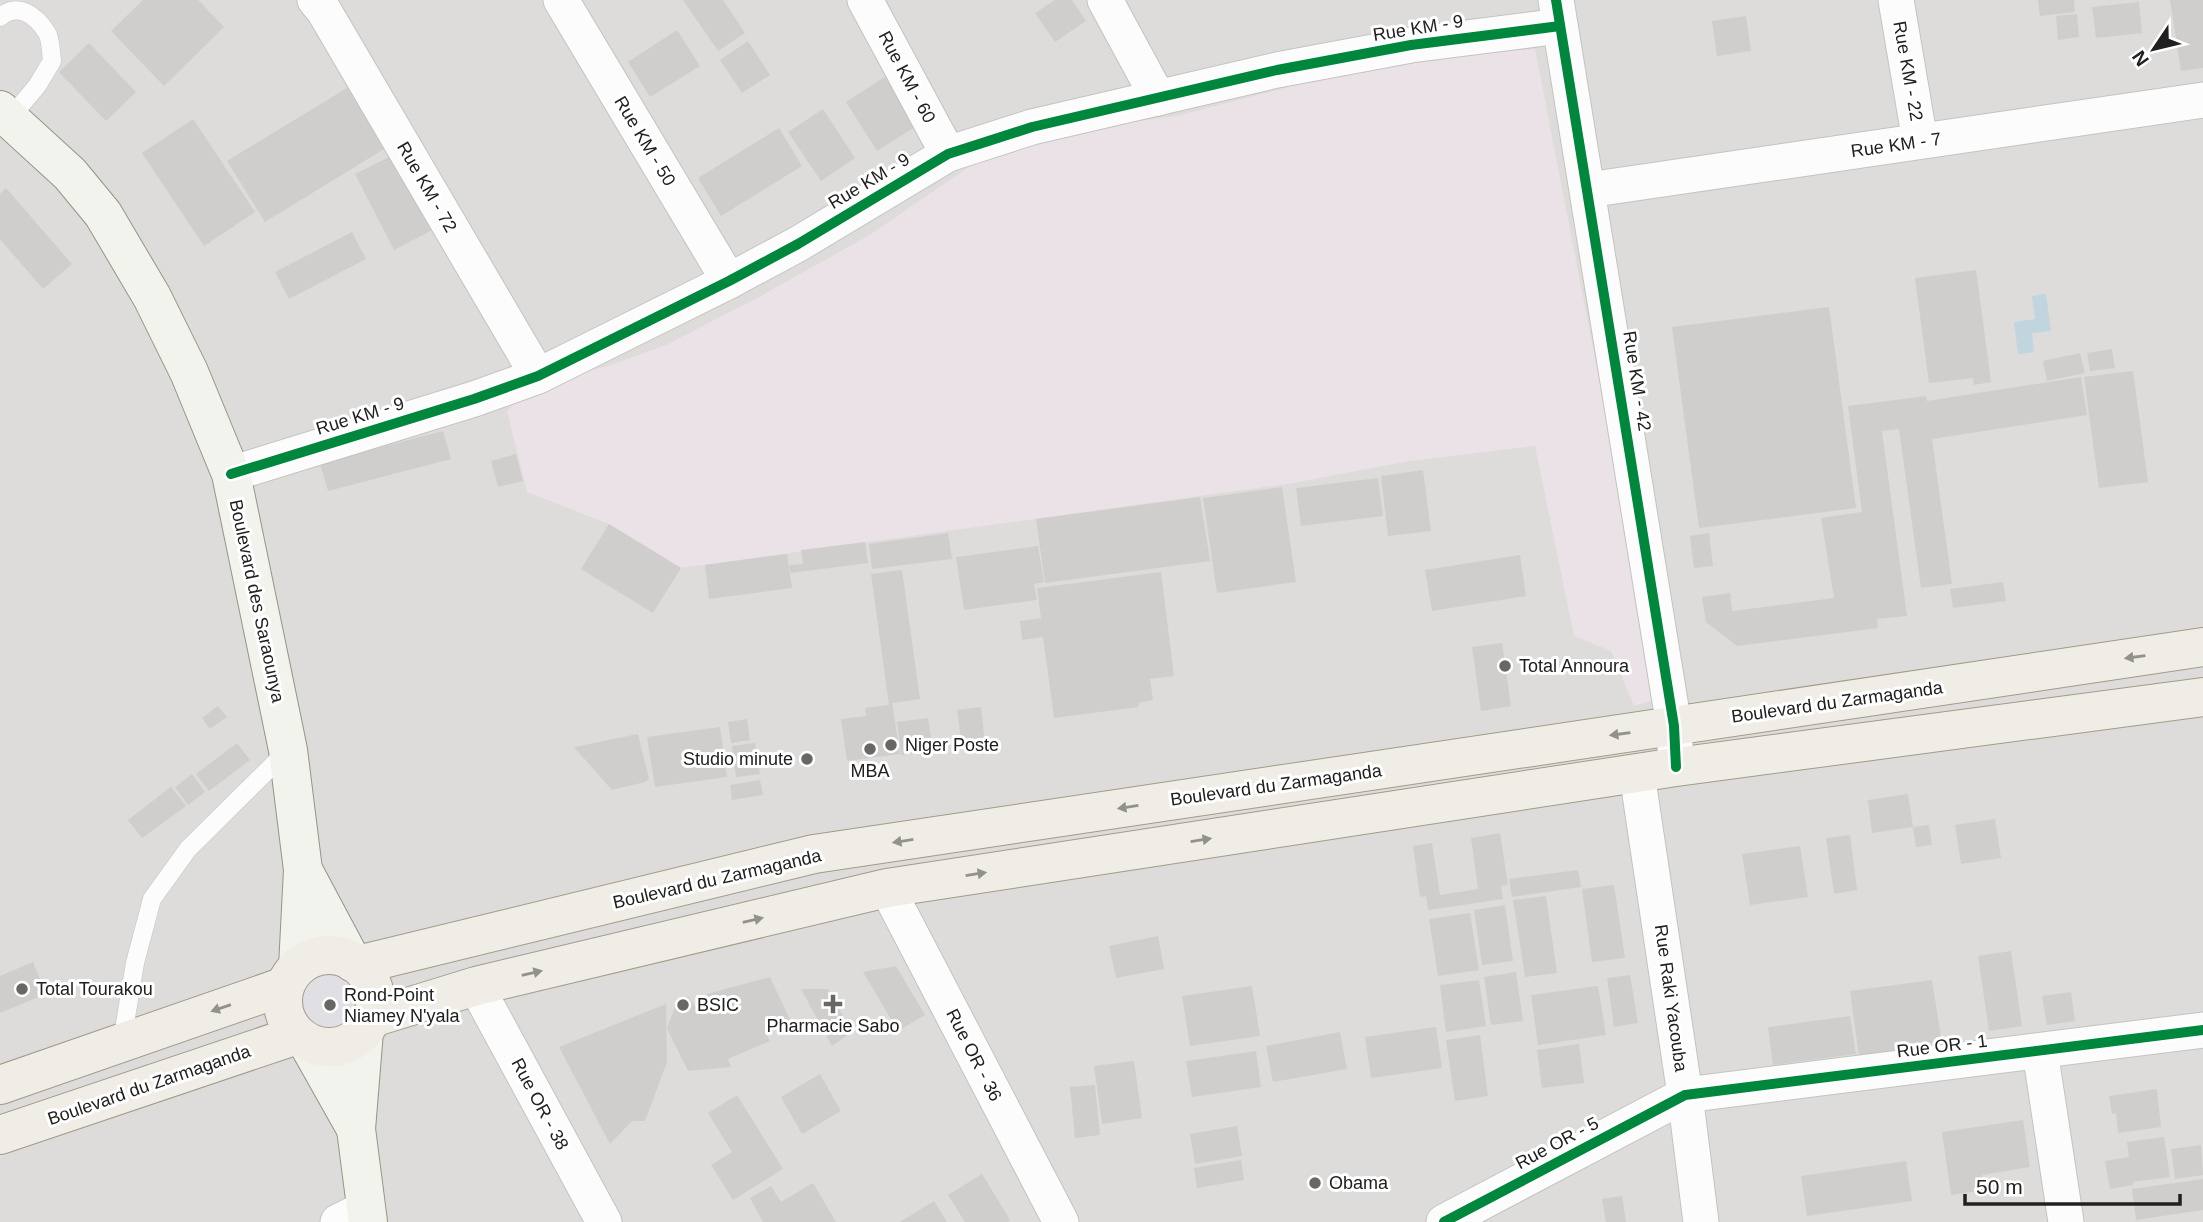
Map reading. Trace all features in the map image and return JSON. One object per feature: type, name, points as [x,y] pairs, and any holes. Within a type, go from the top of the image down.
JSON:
[{"type":"main road","name":"Boulevard des Saraounya","points":[[5,114],[70,174],[103,214],[152,297],[189,372],[231,474],[288,750],[303,870],[292,976]]},
{"type":"main road","name":"Boulevard du Zarmaganda","points":[[355,964],[814,855],[2203,647]]},
{"type":"main road","points":[[302,1038],[331,1047],[343,1045],[368,1024],[476,986],[887,888],[1676,767],[2203,697]]},
{"type":"main road","name":"Boulevard des Saraounya","points":[[303,870],[355,964]]},
{"type":"main road","points":[[356,1129],[284,1012],[283,999],[292,976],[308,960],[330,955],[355,964],[367,976],[373,989],[375,1004],[368,1024],[356,1129],[358,1217]]},
{"type":"main road","points":[[0,1085],[122,1042],[292,976]]},
{"type":"main road","name":"Boulevard du Zarmaganda","points":[[0,1135],[302,1038]]},
{"type":"street","name":"Rue KM - 72","points":[[316,0],[538,376]]},
{"type":"street","name":"Rue KM - 50","points":[[561,0],[729,281]]},
{"type":"street","name":"Rue KM - 60","points":[[865,0],[948,154]]},
{"type":"street","points":[[1105,0],[1158,98]]},
{"type":"street","name":"Rue KM - 22","points":[[1896,0],[1920,141]]},
{"type":"street","name":"Rue KM - 9","points":[[231,474],[474,399],[538,376],[798,244],[948,154],[1032,127],[1278,70],[1558,13]]},
{"type":"street","name":"Rue KM - 42","points":[[1558,13],[1674,726],[1676,767]]},
{"type":"street","name":"Rue KM - 7","points":[[1588,190],[2203,100]]},
{"type":"street","name":"Rue Raki Yacouba","points":[[1637,774],[1685,1095],[1701,1222]]},
{"type":"street","name":"Rue OR - 36","points":[[887,888],[1061,1222]]},
{"type":"street","name":"Rue OR - 38","points":[[476,986],[604,1222]]},
{"type":"street","name":"Rue OR - 1","points":[[1685,1095],[2203,1030]]},
{"type":"street","points":[[2040,1051],[2066,1222]]},
{"type":"street","name":"Rue OR - 5","points":[[1444,1222],[1685,1095]]},
{"type":"lane","points":[[0,17],[16,9],[29,12],[47,34],[52,61],[37,86],[5,114]]},
{"type":"lane","points":[[122,1042],[135,962],[152,899],[188,849],[288,750]]},
{"type":"shaded area","points":[[0,0],[2203,0],[2203,1222],[0,1222]]},
{"type":"shaded area","points":[[1535,49],[1661,698],[1634,706],[1611,651],[1574,636],[1535,446],[1410,461],[1287,484],[681,568],[609,524],[527,492],[507,411],[539,379],[561,377],[608,366],[666,345],[868,236],[969,167],[1027,136],[1177,116],[1376,64]]},
{"type":"shaded area","name":"Rond-Point Niamey N'yala","points":[[325,974],[335,974],[350,982],[356,991],[356,1013],[350,1022],[335,1030],[325,1030],[307,1018],[302,1007],[302,997],[314,979]]},
{"type":"water","points":[[2046,294],[2051,331],[2032,333],[2034,352],[2018,354],[2014,322],[2035,319],[2032,296]]},
{"type":"building","points":[[143,0],[198,0],[224,27],[164,86],[111,31]]},
{"type":"building","points":[[683,0],[723,0],[745,33],[718,51]]},
{"type":"building","points":[[1055,0],[1072,0],[1086,21],[1055,42],[1035,13]]},
{"type":"building","points":[[2038,0],[2074,0],[2075,12],[2040,16]]},
{"type":"building","points":[[2170,0],[2203,0],[2203,68],[2181,71]]},
{"type":"building","points":[[2139,2],[2142,33],[2096,38],[2092,7]]},
{"type":"building","points":[[2077,14],[2079,37],[2058,40],[2056,16]]},
{"type":"building","points":[[1746,16],[1751,51],[1717,56],[1712,21]]},
{"type":"building","points":[[677,30],[700,66],[650,97],[628,62]]},
{"type":"building","points":[[748,41],[770,75],[742,93],[720,60]]},
{"type":"building","points":[[89,43],[136,92],[106,121],[59,72]]},
{"type":"building","points":[[894,71],[926,120],[877,151],[846,102]]},
{"type":"building","points":[[352,85],[389,146],[265,222],[227,161]]},
{"type":"building","points":[[823,109],[855,158],[821,181],[788,132]]},
{"type":"building","points":[[193,119],[255,212],[204,246],[142,153]]},
{"type":"building","points":[[779,128],[802,166],[721,216],[698,178]]},
{"type":"building","points":[[397,153],[436,228],[394,250],[355,174]]},
{"type":"building","points":[[6,188],[72,264],[43,289],[0,239],[0,194]]},
{"type":"building","points":[[352,232],[366,259],[289,299],[275,272]]},
{"type":"building","points":[[1976,270],[1991,382],[1974,385],[1973,378],[1929,383],[1915,278]]},
{"type":"building","points":[[1829,307],[1856,508],[1699,528],[1672,327]]},
{"type":"building","points":[[2112,349],[2115,368],[2090,371],[2087,353]]},
{"type":"building","points":[[2080,353],[2085,373],[2047,381],[2043,361]]},
{"type":"building","points":[[2133,371],[2148,482],[2099,488],[2084,377]]},
{"type":"building","points":[[2081,377],[2087,415],[1932,439],[1952,584],[1921,588],[1899,429],[1882,431],[1907,616],[1877,619],[1878,628],[1737,646],[1706,622],[1702,597],[1730,593],[1732,611],[1834,598],[1821,518],[1862,512],[1848,406],[1926,396],[1927,401]]},
{"type":"building","points":[[443,431],[451,459],[328,491],[320,463]]},
{"type":"building","points":[[516,454],[523,481],[498,487],[491,461]]},
{"type":"building","points":[[1423,470],[1431,531],[1388,536],[1381,476]]},
{"type":"building","points":[[1378,478],[1383,516],[1301,526],[1296,488]]},
{"type":"building","points":[[1282,487],[1296,582],[1217,593],[1203,498]]},
{"type":"building","points":[[1200,497],[1210,561],[1045,583],[1036,519]]},
{"type":"building","points":[[609,524],[681,568],[653,613],[581,569]]},
{"type":"building","points":[[948,533],[952,559],[872,569],[869,544]]},
{"type":"building","points":[[1709,533],[1713,566],[1694,568],[1690,536]]},
{"type":"building","points":[[865,542],[868,563],[791,573],[789,565],[803,564],[801,550]]},
{"type":"building","points":[[1038,546],[1044,582],[1034,584],[1037,600],[964,610],[956,557]]},
{"type":"building","points":[[787,554],[792,588],[709,599],[705,565]]},
{"type":"building","points":[[1520,555],[1526,596],[1432,611],[1425,570]]},
{"type":"building","points":[[902,570],[920,699],[892,703],[900,754],[847,761],[841,719],[866,716],[865,708],[889,705],[871,574]]},
{"type":"building","points":[[1161,572],[1174,676],[1150,679],[1153,700],[1138,703],[1139,707],[1054,718],[1043,637],[1022,640],[1020,621],[1041,618],[1037,588]]},
{"type":"building","points":[[2003,582],[2006,601],[1953,608],[1950,589]]},
{"type":"building","points":[[1502,643],[1511,706],[1481,711],[1472,647]]},
{"type":"building","points":[[218,706],[227,717],[210,729],[202,718]]},
{"type":"building","points":[[981,707],[985,743],[962,746],[957,710]]},
{"type":"building","points":[[928,718],[933,751],[901,755],[897,722]]},
{"type":"building","points":[[747,719],[750,740],[731,743],[728,722]]},
{"type":"building","points":[[720,727],[727,777],[655,787],[647,737]]},
{"type":"building","points":[[638,734],[649,779],[612,790],[574,747]]},
{"type":"building","points":[[237,743],[250,760],[209,791],[196,774]]},
{"type":"building","points":[[755,743],[760,774],[736,777],[732,746]]},
{"type":"building","points":[[192,774],[205,792],[188,805],[175,787]]},
{"type":"building","points":[[760,780],[763,795],[732,800],[730,785]]},
{"type":"building","points":[[171,787],[186,806],[142,838],[128,820]]},
{"type":"building","points":[[1908,794],[1913,827],[1872,833],[1868,800]]},
{"type":"building","points":[[1995,819],[2001,858],[1961,864],[1955,825]]},
{"type":"building","points":[[1929,825],[1932,845],[1916,847],[1913,827]]},
{"type":"building","points":[[1500,833],[1508,885],[1501,886],[1503,899],[1428,910],[1426,896],[1420,897],[1413,846],[1432,843],[1440,895],[1478,889],[1471,838]]},
{"type":"building","points":[[1850,835],[1857,890],[1834,894],[1826,838]]},
{"type":"building","points":[[1800,846],[1808,897],[1750,905],[1742,854]]},
{"type":"building","points":[[1578,870],[1581,887],[1512,897],[1509,879]]},
{"type":"building","points":[[1614,885],[1625,958],[1592,962],[1582,889]]},
{"type":"building","points":[[1546,896],[1557,973],[1525,977],[1513,900]]},
{"type":"building","points":[[1505,905],[1513,961],[1482,965],[1474,910]]},
{"type":"building","points":[[1470,913],[1479,970],[1438,976],[1429,919]]},
{"type":"building","points":[[1158,936],[1164,969],[1116,978],[1109,946]]},
{"type":"building","points":[[2011,951],[2022,1026],[1989,1031],[1978,956]]},
{"type":"building","points":[[33,962],[46,994],[0,1013],[0,976]]},
{"type":"building","points":[[896,966],[925,1015],[898,1031],[863,972]]},
{"type":"building","points":[[1516,972],[1523,1021],[1491,1025],[1484,977]]},
{"type":"building","points":[[1630,975],[1638,1023],[1614,1027],[1607,978]]},
{"type":"building","points":[[770,977],[791,1022],[766,1034],[770,1041],[728,1059],[731,1067],[688,1071],[667,1029],[677,1001],[688,996],[695,1006],[707,998],[707,994]]},
{"type":"building","points":[[1479,980],[1486,1026],[1446,1032],[1440,985]]},
{"type":"building","points":[[1932,980],[1942,1044],[1859,1056],[1850,991]]},
{"type":"building","points":[[1252,986],[1260,1036],[1190,1046],[1182,996]]},
{"type":"building","points":[[1598,986],[1606,1035],[1538,1045],[1531,995]]},
{"type":"building","points":[[801,989],[828,989],[852,1032],[832,1046]]},
{"type":"building","points":[[2071,992],[2075,1021],[2047,1025],[2042,996]]},
{"type":"building","points":[[666,1004],[667,1062],[645,1121],[632,1121],[610,1144],[559,1047]]},
{"type":"building","points":[[1850,1016],[1856,1054],[1773,1065],[1768,1027]]},
{"type":"building","points":[[1436,1027],[1442,1068],[1371,1078],[1365,1037]]},
{"type":"building","points":[[1340,1032],[1347,1069],[1273,1082],[1266,1046]]},
{"type":"building","points":[[1480,1035],[1488,1096],[1455,1101],[1446,1040]]},
{"type":"building","points":[[1579,1044],[1584,1083],[1542,1088],[1537,1050]]},
{"type":"building","points":[[1256,1051],[1261,1087],[1192,1097],[1186,1061]]},
{"type":"building","points":[[1134,1061],[1142,1118],[1102,1124],[1094,1066]]},
{"type":"building","points":[[820,1074],[841,1111],[802,1134],[781,1097]]},
{"type":"building","points":[[1095,1085],[1100,1135],[1075,1138],[1070,1087]]},
{"type":"building","points":[[2157,1089],[2161,1127],[2118,1133],[2116,1113],[2112,1114],[2109,1096]]},
{"type":"building","points":[[737,1095],[783,1169],[733,1200],[711,1165],[732,1152],[708,1113]]},
{"type":"building","points":[[2023,1120],[2030,1167],[1982,1175],[1984,1190],[1951,1195],[1942,1132]]},
{"type":"building","points":[[1237,1126],[1242,1156],[1195,1164],[1190,1134]]},
{"type":"building","points":[[2164,1137],[2170,1177],[2133,1182],[2133,1185],[2110,1189],[2105,1161],[2129,1157],[2127,1142]]},
{"type":"building","points":[[2201,1145],[2203,1175],[2175,1179],[2171,1149]]},
{"type":"building","points":[[1241,1160],[1244,1180],[1197,1188],[1194,1168]]},
{"type":"building","points":[[1906,1161],[1912,1201],[1807,1216],[1801,1176]]},
{"type":"building","points":[[982,1174],[1010,1220],[1007,1222],[965,1222],[948,1195]]},
{"type":"building","points":[[2203,1179],[2203,1210],[2136,1220],[2132,1189]]},
{"type":"building","points":[[813,1183],[836,1222],[763,1222],[750,1198],[771,1186],[781,1202]]},
{"type":"building","points":[[1622,1196],[1626,1222],[1606,1222],[1602,1199]]},
{"type":"building","points":[[934,1201],[947,1222],[900,1222]]},
{"type":"cycle path","points":[[1556,0],[1674,726],[1676,767]]},
{"type":"cycle path","points":[[231,474],[474,399],[538,376],[798,244],[948,154],[1032,127],[1277,70],[1411,45],[1560,26]]},
{"type":"cycle path","points":[[1444,1222],[1685,1095],[2203,1030]]},
{"type":"place","name":"Total Annoura","points":[[1505,666]]},
{"type":"place","name":"Niger Poste","points":[[891,745]]},
{"type":"place","name":"MBA","points":[[870,749]]},
{"type":"place","name":"Studio minute","points":[[807,759]]},
{"type":"place","name":"Total Tourakou","points":[[22,989]]},
{"type":"place","name":"Pharmacie Sabo","points":[[833,1004]]},
{"type":"place","name":"Rond-Point Niamey N'yala","points":[[330,1005]]},
{"type":"place","name":"BSIC","points":[[683,1005]]},
{"type":"place","name":"Obama","points":[[1315,1183]]}]
